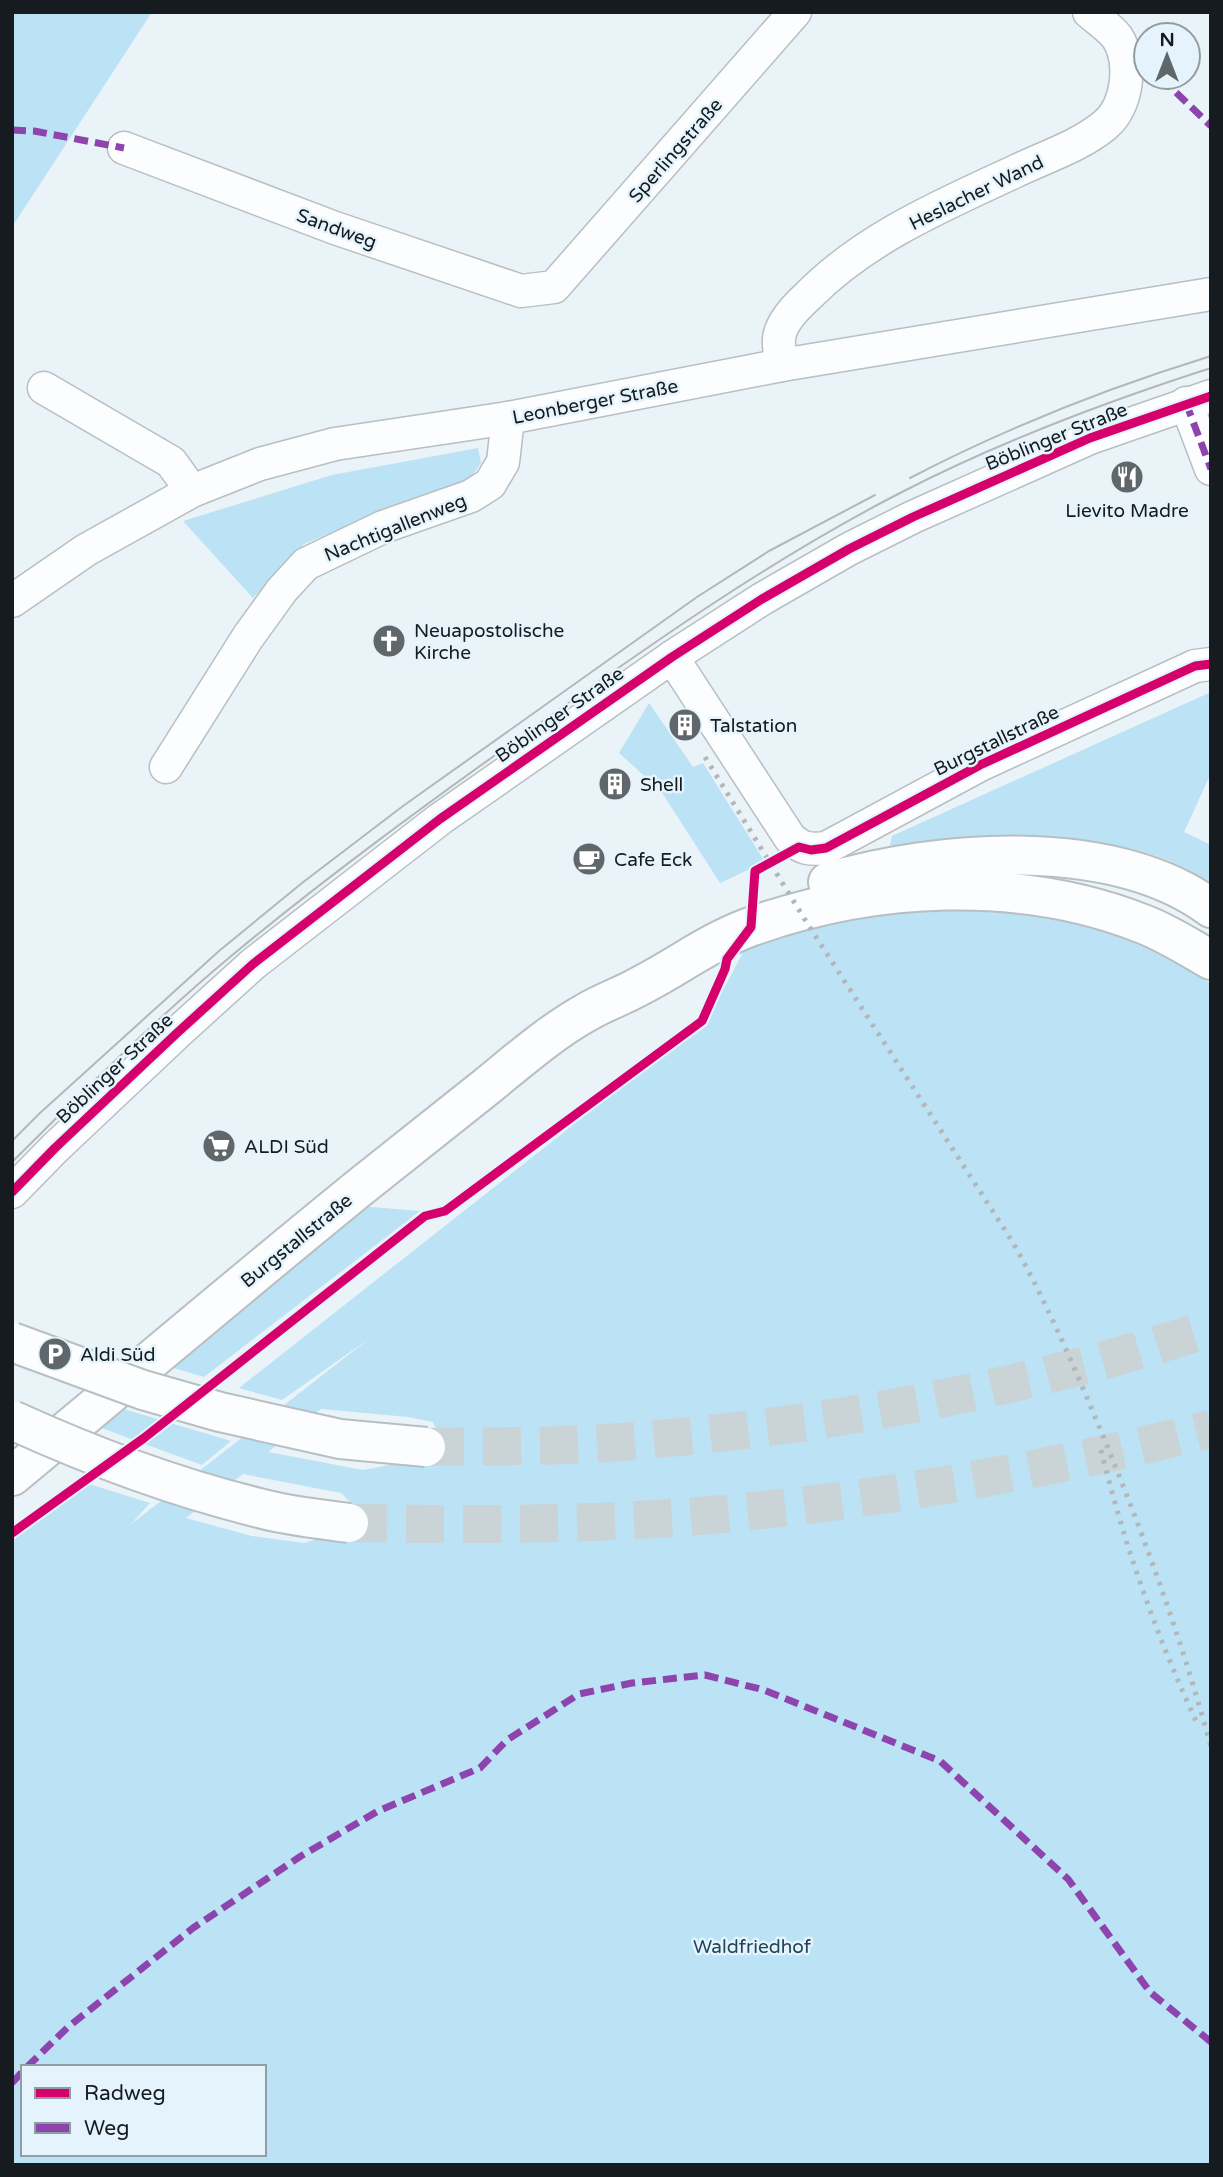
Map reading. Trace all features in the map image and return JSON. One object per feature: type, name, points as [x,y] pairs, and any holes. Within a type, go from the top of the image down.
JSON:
[{"type":"main road","name":"Burgstallstraße","points":[[587,1012],[617,980],[657,952],[715,920],[752,905],[859,873],[911,863],[1007,857],[1049,857],[1097,862],[1149,874],[1191,893],[1211,908]]},
{"type":"main road","name":"Burgstallstraße","points":[[12,1476],[515,1063],[587,1012],[751,927],[828,905],[908,893],[968,890],[1055,899],[1112,913],[1167,934],[1211,960]]},
{"type":"main road","points":[[12,1342],[143,1390],[220,1412],[340,1439],[426,1447]]},
{"type":"main road","points":[[12,1420],[133,1469],[195,1490],[261,1509],[349,1523]]},
{"type":"street","name":"Sperlingstraße","points":[[554,288],[796,12]]},
{"type":"street","name":"Heslacher Wand","points":[[782,365],[779,337],[794,310],[831,272],[873,243],[958,198],[1082,140],[1107,124],[1120,104],[1127,73],[1123,52],[1116,36],[1089,12]]},
{"type":"street","name":"Sandweg","points":[[124,148],[335,228],[521,291],[554,288]]},
{"type":"street","name":"Leonberger Straße","points":[[12,601],[86,550],[192,491],[260,464],[335,444],[508,418],[782,365],[1211,294]]},
{"type":"street","points":[[44,388],[171,462],[192,491]]},
{"type":"street","points":[[1199,399],[1211,468]]},
{"type":"street","name":"Böblinger Straße","points":[[12,1192],[139,1068],[253,964],[440,818],[672,657],[762,599],[849,548],[1090,438],[1199,399]]},
{"type":"street","name":"Nachtigallenweg","points":[[166,767],[248,637],[282,590],[306,564],[383,527],[471,496],[490,484],[503,462],[508,418]]},
{"type":"street","name":"Burgstallstraße","points":[[672,657],[790,838],[799,847],[811,850],[826,848],[980,765],[1195,666],[1211,664]]},
{"type":"green space","points":[[12,12],[152,12],[12,227]]},
{"type":"green space","points":[[478,448],[481,463],[467,483],[393,507],[304,544],[253,598],[183,521],[332,475]]},
{"type":"green space","points":[[1211,692],[1211,773],[1184,832],[1211,845],[1211,886],[1177,864],[1139,851],[1098,843],[1012,842],[888,854],[892,836]]},
{"type":"green space","points":[[649,703],[693,767],[703,763],[765,862],[720,883],[661,791],[619,753]]},
{"type":"green space","name":"Waldfriedhof","points":[[1048,908],[1154,949],[1194,971],[1211,984],[1211,2165],[12,2165],[12,1540],[86,1483],[150,1503],[130,1525],[370,1338],[282,1400],[239,1388],[704,1025],[746,947],[843,911]],"holes":[[[321,1409],[433,1422],[437,1431],[410,1461],[363,1470],[268,1452]],[[243,1474],[341,1493],[355,1507],[343,1531],[304,1543],[252,1536],[186,1518]]]},
{"type":"green space","points":[[359,1206],[420,1211],[204,1377],[167,1366]]},
{"type":"green space","points":[[117,1407],[231,1441],[202,1465],[96,1426]]},
{"type":"tunnel","points":[[426,1447],[607,1443],[684,1437],[837,1417],[988,1389],[1137,1351],[1211,1328]]},
{"type":"tunnel","points":[[349,1523],[561,1523],[646,1520],[754,1511],[951,1484],[1082,1459],[1211,1429]]},
{"type":"tram line","points":[[910,478],[983,442],[1058,410],[1211,356]]},
{"type":"tram line","points":[[12,1162],[201,981],[266,928],[450,787],[709,606],[851,519],[937,474],[1053,424],[1211,368]]},
{"type":"tram line","points":[[12,1141],[219,951],[403,806],[697,597],[769,551],[875,495]]},
{"type":"railway","points":[[705,757],[807,923],[1012,1241],[1033,1281],[1081,1384],[1141,1531],[1211,1747]]},
{"type":"railway","points":[[1101,1450],[1142,1589],[1197,1723]]},
{"type":"marked path","points":[[1175,91],[1211,126]]},
{"type":"marked path","points":[[12,130],[34,131],[124,148]]},
{"type":"marked path","points":[[1186,403],[1211,469]]},
{"type":"marked path","points":[[29,2065],[68,2027],[193,1928],[301,1856],[378,1811],[480,1768],[507,1740],[579,1694],[632,1683],[705,1675],[764,1690],[940,1761],[1068,1879],[1150,1992],[1211,2042]]},
{"type":"marked path","points":[[12,2083],[21,2073]]},
{"type":"cycle path","points":[[12,1192],[55,1148],[253,964],[440,819],[672,657],[762,599],[849,549],[913,517],[1090,438],[1211,396]]},
{"type":"cycle path","points":[[12,1533],[144,1438],[425,1216],[445,1211],[702,1021],[727,959],[751,927],[755,871],[799,847],[811,850],[826,848],[980,765],[1195,666],[1211,664]]},
{"type":"place","name":"Lievito Madre","points":[[1127,477]]},
{"type":"place","name":"Neuapostolische Kirche","points":[[389,641]]},
{"type":"place","name":"Talstation","points":[[685,725]]},
{"type":"place","name":"Shell","points":[[615,784]]},
{"type":"place","name":"Cafe Eck","points":[[589,859]]},
{"type":"place","name":"ALDI Süd","points":[[219,1146]]},
{"type":"place","name":"Aldi Süd","points":[[55,1354]]}]
